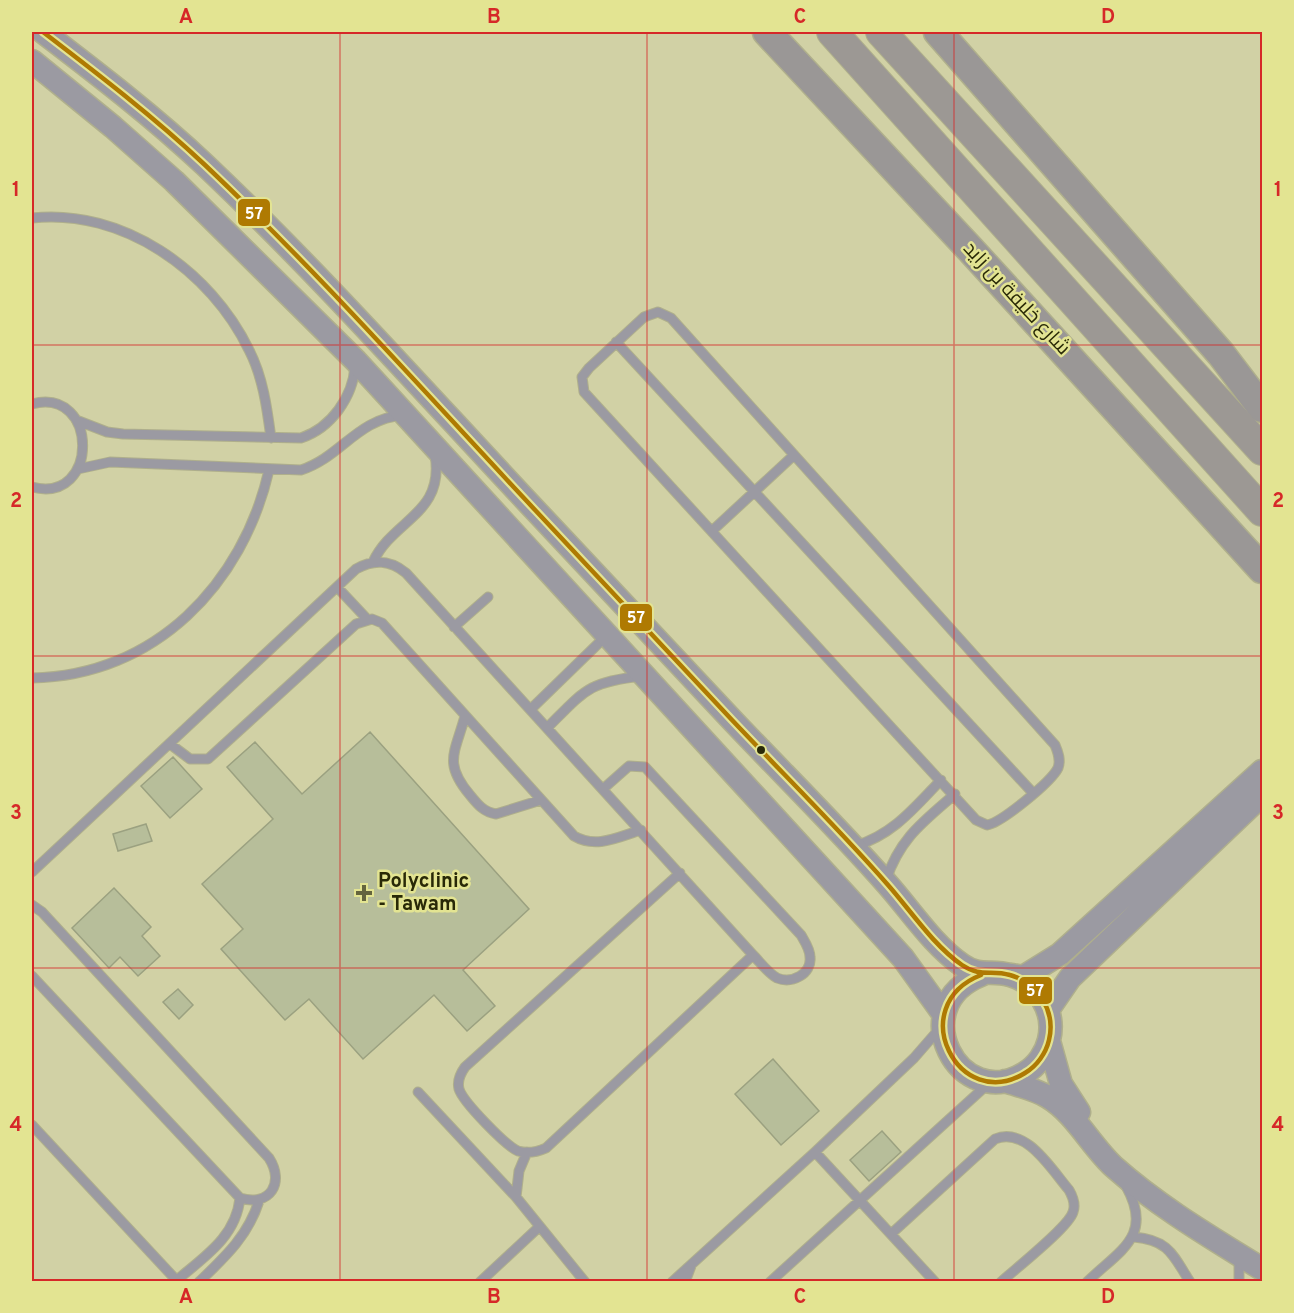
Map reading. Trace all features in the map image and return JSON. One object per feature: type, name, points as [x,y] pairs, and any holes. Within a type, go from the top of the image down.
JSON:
[{"type":"highway","name":"شارع خليفة بن زايد","points":[[832,32],[1263,511]]},
{"type":"highway","points":[[881,32],[1263,450]]},
{"type":"main road","name":"شارع خليفة بن زايد","points":[[767,32],[978,257],[1263,569]]},
{"type":"main road","points":[[938,32],[1221,354],[1263,408]]},
{"type":"street","points":[[43,32],[124,96],[207,167],[319,280],[886,882],[944,948],[962,964],[981,975],[1023,977],[1060,954],[1263,771]]},
{"type":"street","points":[[32,61],[113,127],[174,181],[356,361],[608,634],[903,958],[943,1020],[947,1049],[956,1063],[976,1077],[1035,1090],[1060,1106],[1113,1166],[1154,1199],[1263,1269]]},
{"type":"street","points":[[608,634],[620,627],[630,630],[674,667],[687,671]]},
{"type":"street","points":[[1048,1010],[1070,978],[1263,795]]},
{"type":"street","points":[[943,1020],[957,990],[981,975]]},
{"type":"street","points":[[1012,975],[1034,988],[1048,1010],[1049,1041],[1060,1084],[1071,1102],[1121,1156],[1160,1186],[1263,1252]]},
{"type":"street","points":[[999,1081],[1033,1067],[1049,1041]]},
{"type":"lane","points":[[32,218],[67,219],[124,232],[159,250],[199,279],[236,325],[250,351],[261,379],[271,438]]},
{"type":"lane","points":[[658,312],[665,314],[795,454],[1051,740],[1060,756],[1058,768],[1033,793],[999,821],[987,825],[976,820],[955,794],[584,392],[582,377],[644,317],[658,312]]},
{"type":"lane","points":[[616,342],[1033,793]]},
{"type":"lane","points":[[32,404],[52,404],[65,409],[76,420],[107,432],[301,438],[321,428],[345,401],[353,381],[356,361]]},
{"type":"lane","points":[[78,469],[110,462],[301,470],[313,466],[364,426],[385,418],[406,415]]},
{"type":"lane","points":[[32,487],[53,487],[67,480],[78,469],[84,444],[76,420]]},
{"type":"lane","points":[[373,562],[383,545],[416,516],[431,495],[437,470],[432,444]]},
{"type":"lane","points":[[713,530],[795,454]]},
{"type":"lane","points":[[32,678],[71,674],[103,665],[144,646],[189,615],[232,564],[249,535],[261,504],[269,470]]},
{"type":"lane","points":[[32,872],[356,569],[373,562],[390,563],[406,573],[753,955],[775,977],[785,980],[796,979],[805,973],[810,964],[810,955],[801,935],[645,768],[629,766],[603,789]]},
{"type":"lane","points":[[337,586],[367,619],[382,623],[574,836],[582,840],[601,843],[641,830]]},
{"type":"lane","points":[[454,627],[488,597]]},
{"type":"lane","points":[[170,744],[190,759],[208,759],[356,624],[367,619]]},
{"type":"lane","points":[[531,710],[589,649],[608,634]]},
{"type":"lane","points":[[548,727],[591,687],[603,682],[646,676]]},
{"type":"lane","points":[[465,716],[453,770],[459,782],[481,808],[496,814],[541,800]]},
{"type":"lane","points":[[853,847],[872,841],[895,827],[941,780]]},
{"type":"lane","points":[[886,882],[893,859],[907,838],[955,794]]},
{"type":"lane","points":[[680,873],[465,1067],[458,1080],[459,1088],[466,1101],[512,1148],[537,1152],[554,1142],[753,955]]},
{"type":"lane","points":[[32,905],[42,912],[269,1158],[276,1169],[276,1182],[270,1194],[259,1200],[240,1198],[32,976]]},
{"type":"lane","points":[[672,1281],[815,1152],[914,1058],[943,1020]]},
{"type":"lane","points":[[770,1281],[861,1201],[958,1108],[999,1081]]},
{"type":"lane","points":[[418,1092],[516,1197],[585,1281]]},
{"type":"lane","points":[[32,1125],[177,1281],[225,1237],[234,1225],[240,1198]]},
{"type":"lane","points":[[891,1234],[995,1139],[1004,1135],[1022,1139],[1069,1190],[1073,1196],[1074,1211],[1065,1224],[1001,1281]]},
{"type":"lane","points":[[516,1197],[519,1171],[527,1152]]},
{"type":"lane","points":[[815,1152],[935,1281]]},
{"type":"lane","points":[[1087,1281],[1134,1237],[1137,1222],[1135,1207],[1113,1166]]},
{"type":"lane","points":[[199,1281],[241,1238],[254,1216],[259,1200]]},
{"type":"lane","points":[[480,1281],[539,1227]]},
{"type":"lane","points":[[1134,1237],[1156,1240],[1164,1244],[1190,1281]]},
{"type":"lane","points":[[1239,1255],[1239,1281]]},
{"type":"lane","points":[[685,1281],[692,1263]]},
{"type":"building","points":[[370,732],[529,909],[463,970],[495,1006],[467,1031],[434,995],[363,1059],[309,999],[285,1020],[221,949],[243,929],[202,884],[273,819],[227,767],[255,742],[302,794]]},
{"type":"building","points":[[173,757],[202,789],[170,818],[141,786]]},
{"type":"building","points":[[146,824],[152,841],[118,851],[113,834]]},
{"type":"building","points":[[114,888],[151,927],[142,936],[160,956],[138,976],[120,957],[109,968],[72,928]]},
{"type":"building","points":[[178,989],[193,1005],[179,1019],[163,1002]]},
{"type":"building","points":[[773,1059],[819,1111],[781,1145],[735,1094]]},
{"type":"building","points":[[882,1131],[901,1152],[869,1181],[850,1160]]},
{"type":"transit line","name":"57","points":[[43,32],[166,130],[290,249],[850,843],[941,948],[969,969],[1010,975],[1029,984],[1036,991],[1043,1000],[1050,1019],[1048,1045],[1033,1067],[1025,1073],[1001,1082],[979,1079],[962,1068],[949,1051],[943,1030],[946,1009],[958,990],[981,975]]},
{"type":"place","name":"Polyclinic - Tawam","points":[[364,893]]}]
